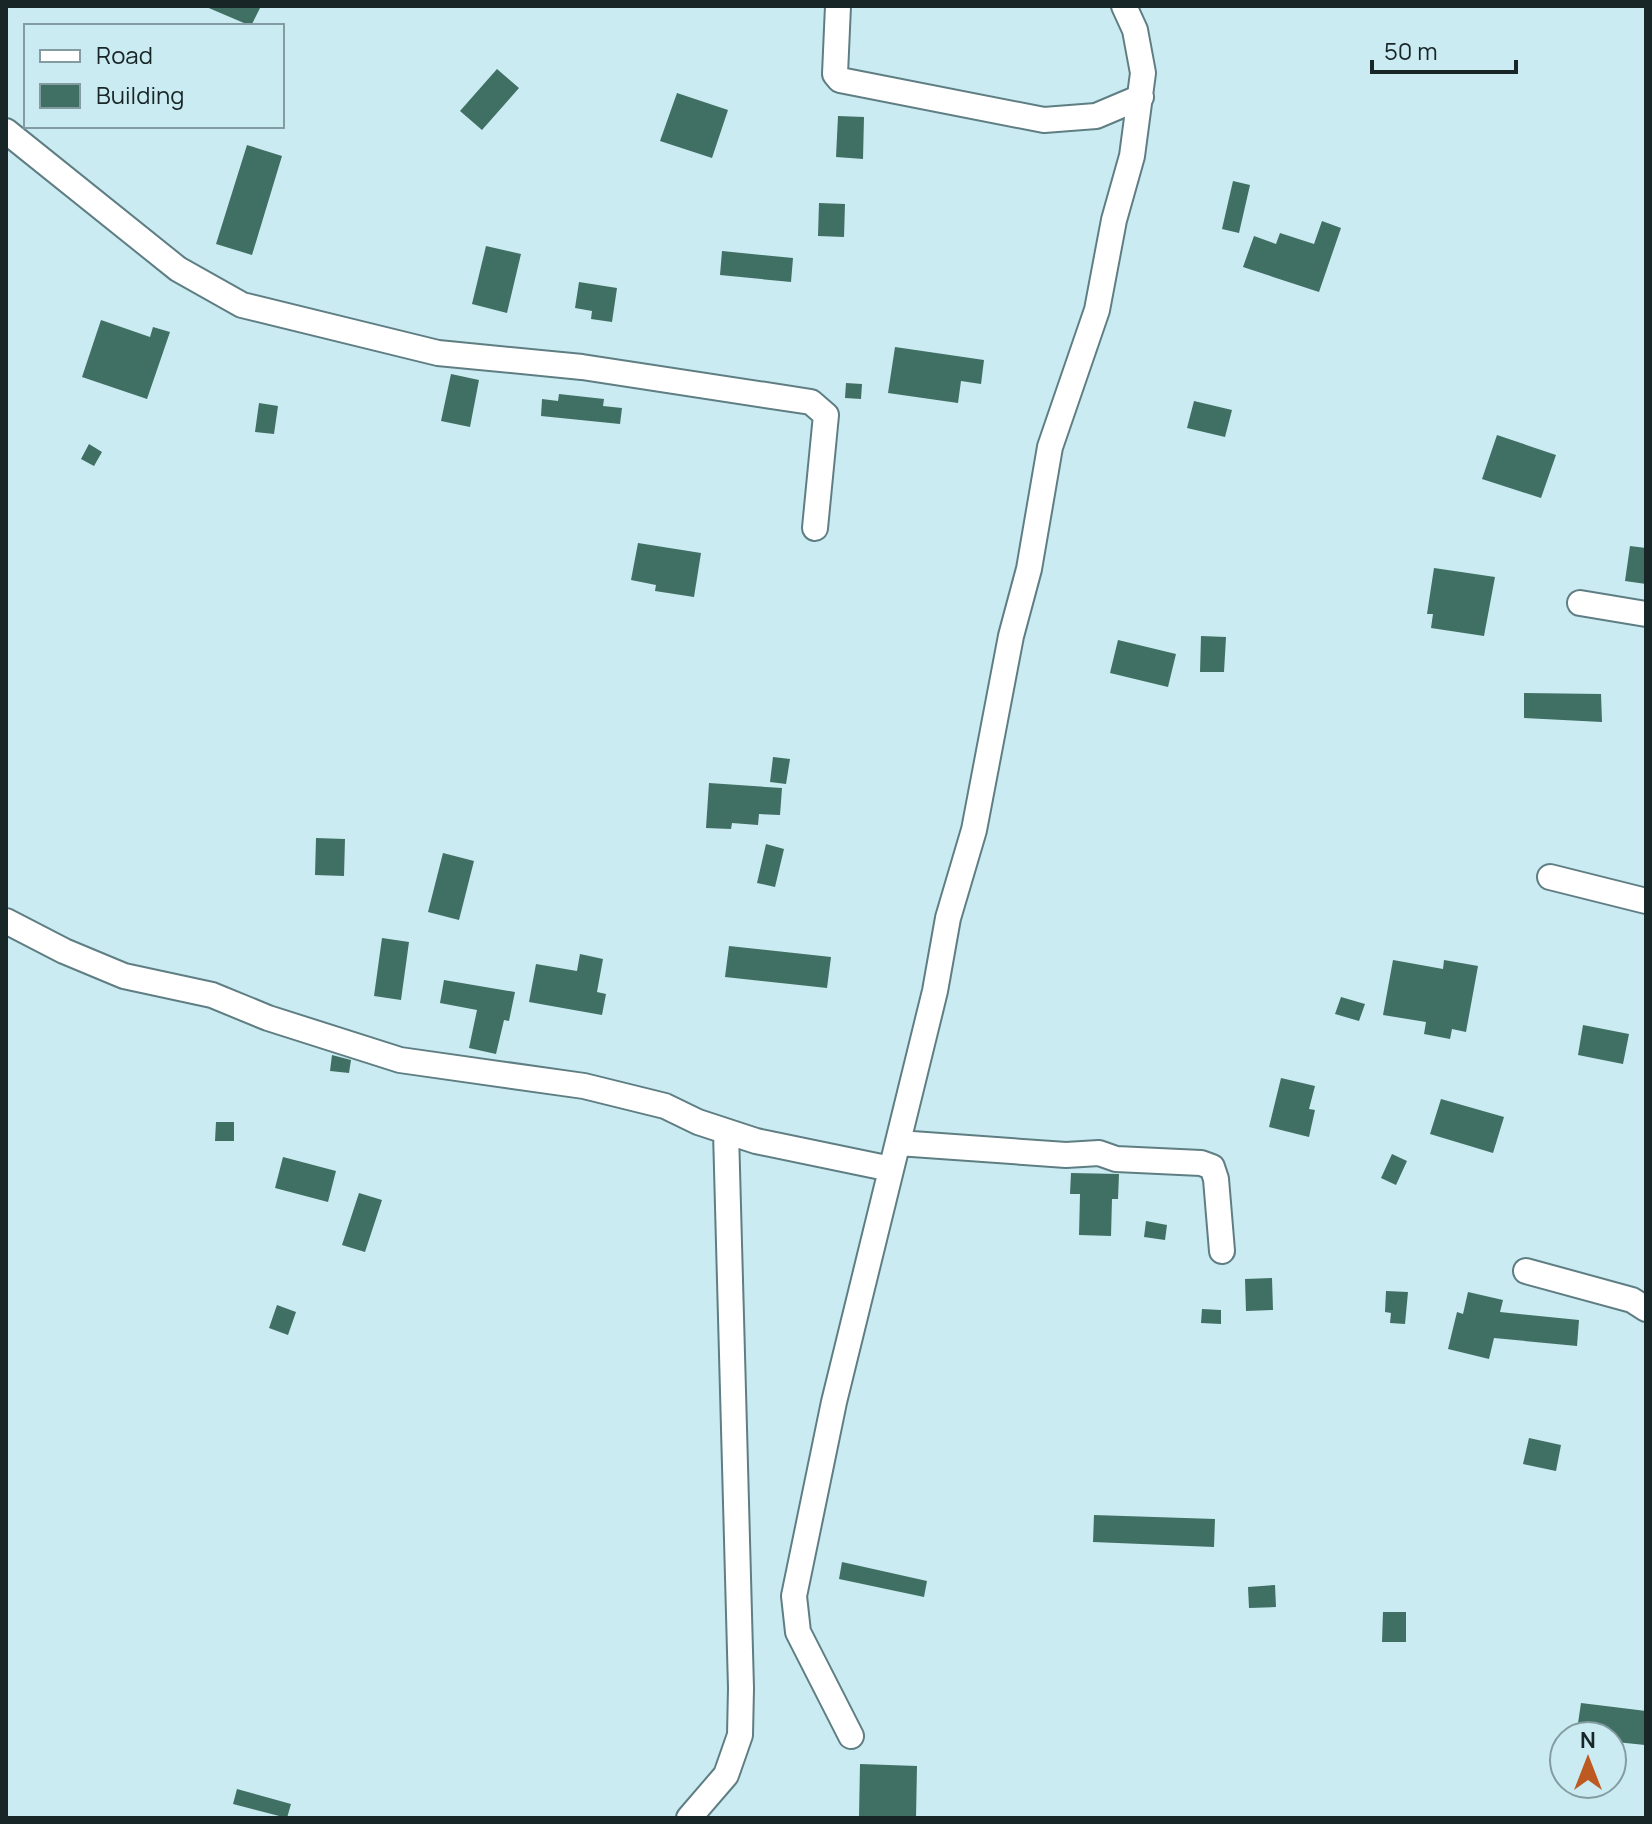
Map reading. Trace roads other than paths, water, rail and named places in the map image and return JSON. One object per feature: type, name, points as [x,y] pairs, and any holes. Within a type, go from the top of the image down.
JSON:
[{"type":"street","points":[[838,6],[835,74],[840,80],[1044,120],[1096,116],[1141,97]]},
{"type":"street","points":[[851,1736],[798,1632],[794,1596],[834,1402],[935,991],[948,918],[974,830],[1011,636],[1029,569],[1050,447],[1100,297],[1114,220],[1132,156],[1143,73],[1135,30],[1124,6]]},
{"type":"street","points":[[6,131],[178,269],[242,305],[438,353],[582,367],[811,402],[826,415],[815,528]]},
{"type":"street","points":[[1580,603],[1646,614]]},
{"type":"street","points":[[1550,877],[1646,901]]},
{"type":"street","points":[[6,921],[64,951],[124,976],[212,995],[268,1018],[400,1060],[584,1086],[665,1106],[698,1122],[756,1141],[891,1169]]},
{"type":"street","points":[[689,1818],[726,1775],[740,1735],[726,1132]]},
{"type":"street","points":[[898,1143],[1066,1155],[1099,1153],[1116,1159],[1201,1163],[1212,1167],[1216,1179],[1222,1251]]},
{"type":"street","points":[[1526,1271],[1632,1300],[1646,1309]]}]
